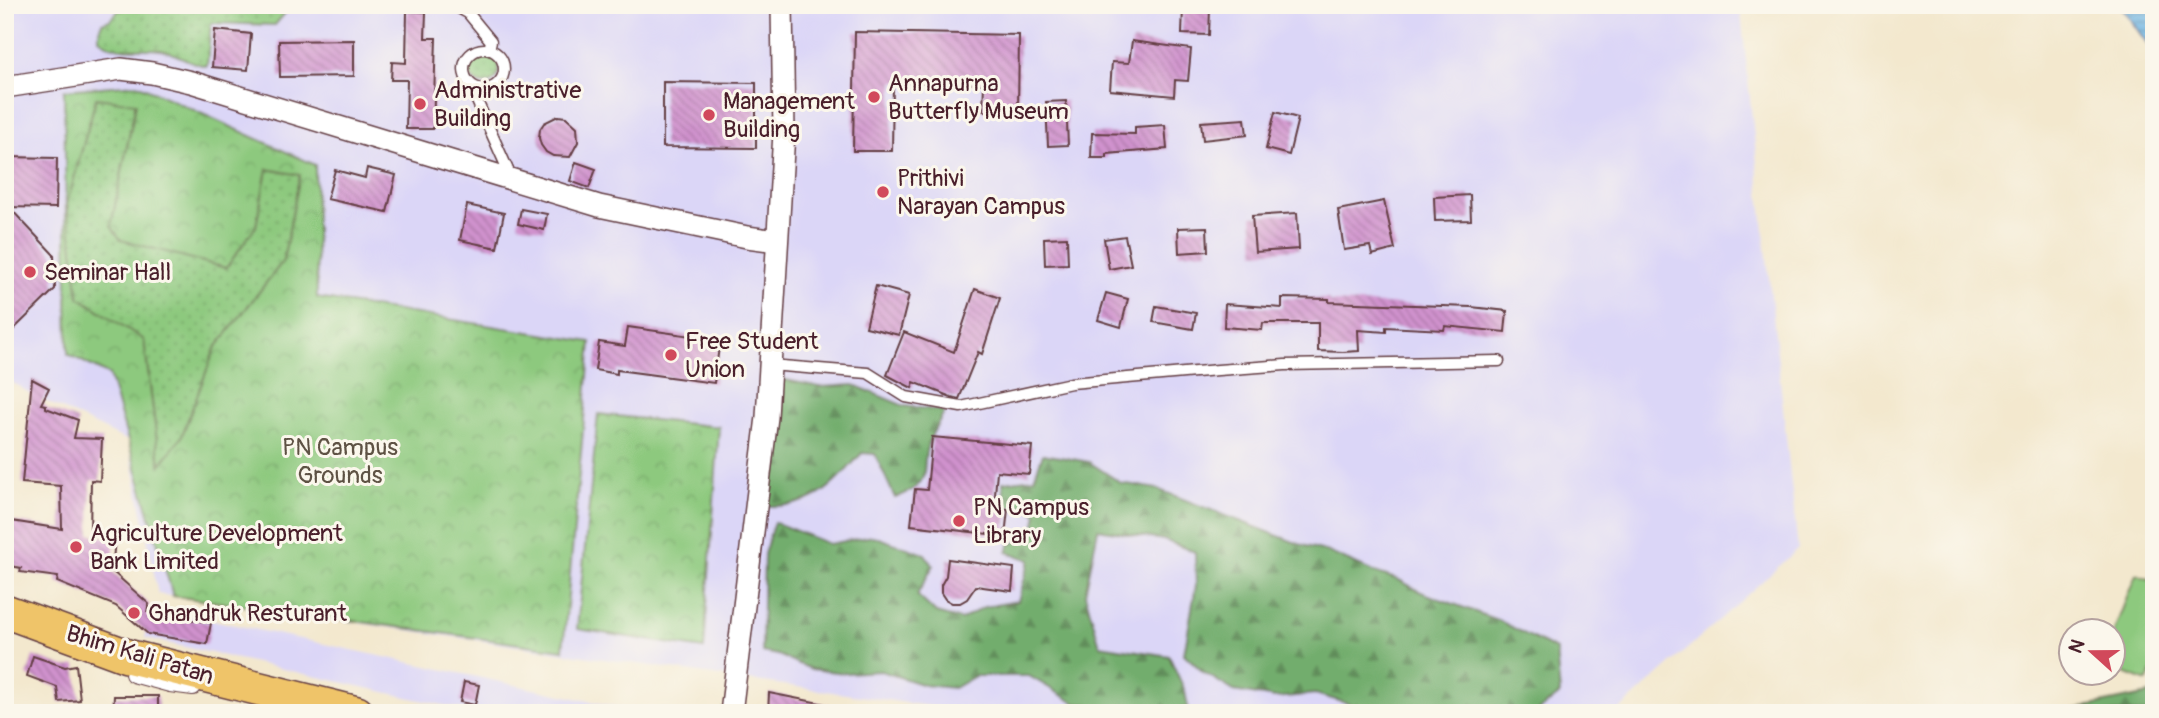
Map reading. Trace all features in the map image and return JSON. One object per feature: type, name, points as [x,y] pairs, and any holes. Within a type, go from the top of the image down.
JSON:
[{"type":"main road","name":"Bhim Kali Patan","points":[[5,611],[127,656],[344,712]]},
{"type":"street","points":[[731,713],[770,365],[784,133],[782,5]]},
{"type":"street","points":[[5,87],[121,69],[152,73],[191,82],[599,206],[777,241]]},
{"type":"street","points":[[5,625],[59,644],[109,667],[170,684],[215,689],[344,712]]},
{"type":"lane","points":[[453,5],[468,13],[491,40],[489,50]]},
{"type":"lane","points":[[476,50],[489,50],[499,56],[504,69],[503,76],[494,87],[479,89],[466,79],[465,62],[476,50]]},
{"type":"lane","points":[[479,89],[477,101],[512,179]]},
{"type":"lane","points":[[770,365],[868,373],[906,397],[961,407],[1071,383],[1218,370],[1286,365],[1499,361]]},
{"type":"shaded area","name":"Prithivi Narayan Campus","points":[[5,5],[1740,5],[1798,549],[1616,713],[976,713],[158,594],[128,441],[33,395],[5,378]]},
{"type":"shaded area","points":[[151,607],[645,713],[478,713],[145,638]]},
{"type":"green space","points":[[124,5],[292,5],[275,25],[211,23],[207,66],[165,51],[115,47],[99,39],[102,23],[110,20]]},
{"type":"green space","points":[[484,54],[490,55],[498,63],[498,75],[490,83],[484,84],[478,83],[470,75],[469,69],[470,63],[478,55]]},
{"type":"green space","name":"PN Campus Grounds","points":[[137,84],[315,165],[317,298],[591,342],[563,650],[173,596],[109,375],[68,354],[64,90]],"holes":[[[96,98],[136,103],[111,226],[121,240],[226,268],[256,226],[267,169],[300,175],[283,261],[215,349],[181,438],[160,465],[144,340],[79,297],[67,204]]]},
{"type":"green space","points":[[96,98],[136,102],[111,226],[256,226],[267,169],[300,174],[283,261],[215,349],[181,438],[160,465],[144,340],[79,297],[67,204]]},
{"type":"green space","points":[[776,378],[820,387],[854,385],[904,406],[945,411],[929,441],[921,481],[895,498],[875,454],[862,453],[841,477],[821,493],[798,503],[766,506]]},
{"type":"green space","points":[[598,414],[719,427],[704,649],[577,629]]},
{"type":"green space","points":[[1043,454],[1089,462],[1121,483],[1157,489],[1299,544],[1328,552],[1399,580],[1421,592],[1500,621],[1556,650],[1560,694],[1536,713],[1351,713],[1350,704],[1315,694],[1275,698],[1234,691],[1203,672],[1184,654],[1196,586],[1195,552],[1164,540],[1098,529],[1085,594],[1100,645],[1169,656],[1185,691],[1188,708],[1149,712],[1077,704],[1029,676],[975,676],[954,688],[924,685],[881,671],[845,673],[811,669],[778,655],[762,652],[764,554],[774,522],[829,544],[873,536],[925,554],[933,566],[917,595],[936,613],[961,620],[984,607],[1018,601],[1030,560],[1007,552],[1010,544],[1033,536],[1037,513],[1020,505],[1005,508],[1003,482],[1034,478]]},
{"type":"green space","points":[[2136,574],[2154,581],[2154,666],[2147,682],[2128,675],[2128,616],[2120,616]]},
{"type":"green space","points":[[2154,693],[2154,713],[2056,713]]},
{"type":"water","points":[[2120,5],[2154,5],[2154,53]]},
{"type":"building","points":[[1183,7],[1210,8],[1209,35],[1182,34]]},
{"type":"building","name":"Administrative Building","points":[[407,11],[426,12],[425,38],[436,38],[433,129],[406,129],[407,80],[391,80],[392,62],[406,63]]},
{"type":"building","points":[[215,30],[251,34],[248,70],[212,67]]},
{"type":"building","name":"Annapurna Butterfly Museum","points":[[855,32],[1019,35],[1018,112],[983,111],[984,84],[893,82],[892,151],[853,151]]},
{"type":"building","points":[[354,40],[354,76],[280,77],[279,41]]},
{"type":"building","points":[[1132,41],[1191,49],[1188,81],[1175,80],[1174,96],[1110,90],[1112,62],[1129,63]]},
{"type":"building","name":"Management Building","points":[[663,82],[756,83],[756,148],[663,147]]},
{"type":"building","points":[[1066,101],[1068,145],[1048,146],[1046,102]]},
{"type":"building","points":[[1275,112],[1298,118],[1289,155],[1266,149]]},
{"type":"building","points":[[558,116],[566,117],[577,127],[578,142],[570,157],[553,156],[541,145],[540,129],[544,123]]},
{"type":"building","points":[[1245,119],[1247,135],[1203,140],[1201,122]]},
{"type":"building","points":[[1165,125],[1167,149],[1091,158],[1092,133],[1135,134],[1135,127]]},
{"type":"building","name":"Seminar Hall","points":[[5,157],[57,158],[56,208],[9,207],[54,255],[55,289],[13,330],[5,322]]},
{"type":"building","points":[[576,162],[596,169],[589,188],[570,181]]},
{"type":"building","points":[[367,168],[396,175],[387,212],[327,199],[335,170],[365,178]]},
{"type":"building","points":[[1470,195],[1471,220],[1435,221],[1434,197]]},
{"type":"building","points":[[1384,201],[1395,249],[1372,255],[1370,246],[1344,250],[1338,210]]},
{"type":"building","points":[[467,205],[504,213],[497,248],[460,240]]},
{"type":"building","points":[[521,209],[547,214],[544,230],[518,224]]},
{"type":"building","points":[[1297,213],[1299,249],[1255,252],[1252,216]]},
{"type":"building","points":[[1207,227],[1208,251],[1179,253],[1178,228]]},
{"type":"building","points":[[1125,236],[1131,265],[1109,269],[1104,239]]},
{"type":"building","points":[[1067,237],[1068,264],[1045,265],[1044,238]]},
{"type":"building","points":[[876,286],[909,295],[899,335],[866,327]]},
{"type":"building","points":[[975,289],[1000,298],[982,354],[978,352],[959,399],[914,382],[912,388],[887,375],[904,332],[954,352]]},
{"type":"building","points":[[1106,293],[1128,299],[1121,327],[1098,320]]},
{"type":"building","points":[[1282,298],[1507,311],[1505,332],[1445,326],[1444,330],[1386,327],[1386,332],[1358,330],[1359,351],[1343,352],[1318,351],[1318,323],[1263,323],[1262,330],[1224,327],[1225,304],[1282,308]]},
{"type":"building","points":[[1156,306],[1196,313],[1193,329],[1153,322]]},
{"type":"building","name":"Free Student Union","points":[[628,327],[720,340],[714,383],[617,370],[617,374],[595,370],[599,342],[625,346]]},
{"type":"building","points":[[32,379],[49,388],[41,404],[78,420],[74,438],[102,439],[100,481],[91,480],[90,534],[115,539],[112,571],[149,604],[147,612],[211,623],[207,644],[148,634],[116,606],[57,582],[58,577],[20,572],[21,568],[5,565],[11,521],[62,529],[61,486],[22,483]]},
{"type":"building","name":"PN Campus Library","points":[[932,437],[1032,446],[1029,474],[997,471],[994,507],[1008,509],[1005,536],[911,525],[915,489],[927,490]]},
{"type":"building","points":[[948,559],[1014,568],[1012,591],[976,586],[967,599],[952,603],[941,593]]},
{"type":"building","points":[[33,656],[65,667],[76,665],[80,700],[59,702],[57,687],[27,676]]},
{"type":"building","points":[[464,682],[479,685],[475,705],[460,702]]},
{"type":"building","points":[[769,693],[830,705],[829,713],[768,713]]},
{"type":"building","points":[[114,696],[158,696],[158,713],[113,713]]},
{"type":"place","name":"Annapurna Butterfly Museum","points":[[874,97]]},
{"type":"place","name":"Administrative Building","points":[[420,104]]},
{"type":"place","name":"Management Building","points":[[709,115]]},
{"type":"place","name":"Prithivi Narayan Campus","points":[[883,192]]},
{"type":"place","name":"Seminar Hall","points":[[30,272]]},
{"type":"place","name":"Free Student Union","points":[[671,355]]},
{"type":"place","name":"PN Campus Library","points":[[959,521]]},
{"type":"place","name":"Agriculture Development Bank Limited","points":[[76,547]]},
{"type":"place","name":"Ghandruk Resturant","points":[[134,613]]}]
